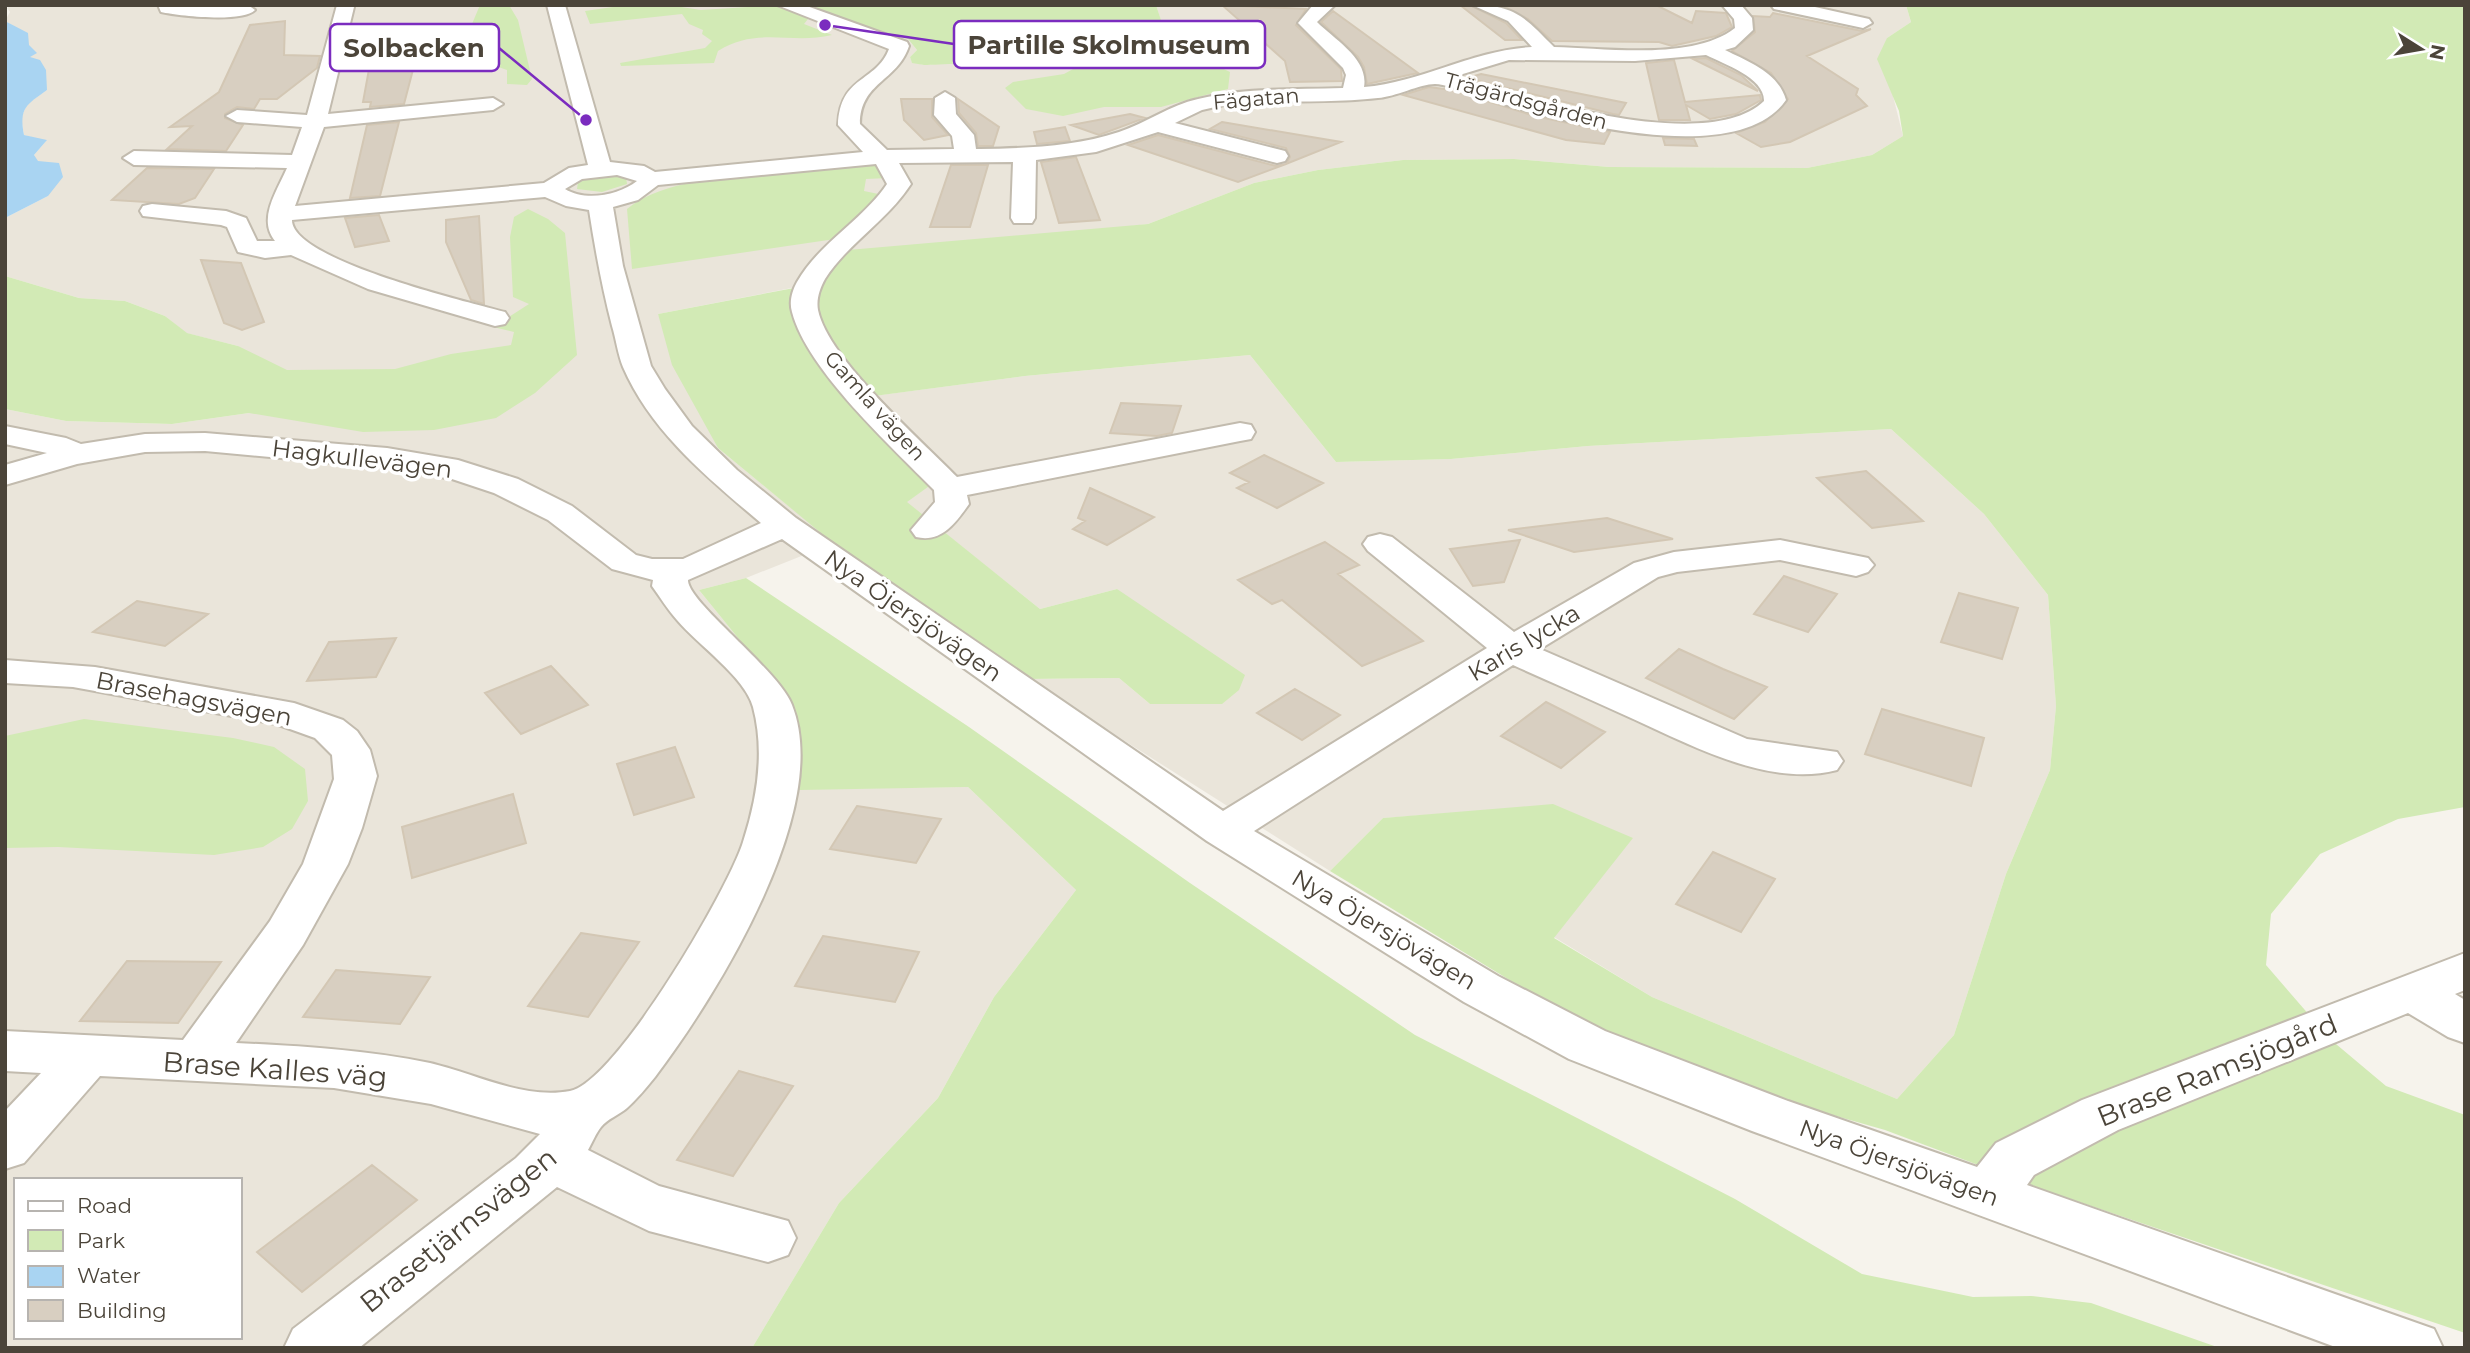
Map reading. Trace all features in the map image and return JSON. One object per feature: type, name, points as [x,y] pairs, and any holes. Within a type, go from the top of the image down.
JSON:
[{"type":"street","points":[[167,5],[167,8],[186,12],[246,10]]},
{"type":"street","points":[[556,5],[600,168]]},
{"type":"street","name":"Gamla vägen","points":[[786,5],[900,46],[899,51],[881,71],[856,93],[848,107],[849,125],[883,157],[896,173],[899,184],[890,201],[816,272],[803,296],[805,313],[820,346],[950,488]]},
{"type":"street","points":[[1326,5],[1316,11],[1307,23],[1352,66],[1356,75],[1352,94]]},
{"type":"street","points":[[1481,5],[1514,17],[1548,52]]},
{"type":"street","name":"Fägatan","points":[[649,179],[883,157],[1025,154],[1074,150],[1126,137],[1198,104],[1231,97],[1352,94],[1409,87],[1494,56],[1548,52],[1659,54],[1711,50],[1734,42],[1744,30],[1743,18],[1731,5]]},
{"type":"street","points":[[1780,5],[1863,23]]},
{"type":"street","points":[[345,7],[328,83],[281,214],[280,230],[285,241],[330,266],[495,317]]},
{"type":"street","name":"Trägärdsgården","points":[[1435,78],[1578,119],[1630,127],[1678,130],[1716,127],[1761,116],[1772,107],[1776,100],[1765,81],[1711,50]]},
{"type":"street","points":[[945,98],[945,115],[964,135],[966,154]]},
{"type":"street","points":[[237,116],[314,122],[493,104]]},
{"type":"street","points":[[1156,125],[1277,156]]},
{"type":"street","points":[[1023,218],[1025,154]]},
{"type":"street","points":[[134,158],[300,162]]},
{"type":"street","points":[[281,214],[552,189],[566,177],[600,168],[636,170],[649,179],[644,187],[635,192],[600,201],[565,199],[555,195],[552,189]]},
{"type":"street","name":"Nya Öjersjövägen","points":[[600,201],[610,266],[634,356],[651,391],[681,433],[726,477],[784,525],[1222,831],[1481,989],[1587,1045],[1770,1116],[2413,1348]]},
{"type":"street","points":[[152,211],[226,218],[237,223],[238,232],[247,247],[265,250],[293,247]]},
{"type":"street","points":[[928,530],[952,504],[950,488],[1133,455],[1240,432]]},
{"type":"street","name":"Hagkullevägen","points":[[5,435],[66,447],[74,454]]},
{"type":"street","name":"Hagkullevägen","points":[[5,475],[74,454],[145,443],[205,442],[321,451],[444,467],[506,486],[560,513],[624,562],[650,570],[688,569],[784,525]]},
{"type":"street","points":[[1380,544],[1514,651],[1734,749],[1767,757],[1822,761]]},
{"type":"street","name":"Karis lycka","points":[[1222,831],[1428,699],[1514,651],[1646,570],[1674,562],[1780,550],[1856,565]]},
{"type":"street","name":"Brasetjärnsvägen","points":[[314,1348],[536,1174],[566,1142],[583,1111],[608,1094],[637,1063],[733,914],[764,844],[777,789],[781,740],[772,703],[751,673],[690,612],[670,586],[671,571]]},
{"type":"street","name":"Brasehagsvägen","points":[[5,671],[68,674],[271,711],[330,730],[348,746],[357,768],[349,802],[332,849],[296,918],[195,1062]]},
{"type":"street","name":"Brase Ramsjögård","points":[[1988,1195],[2015,1159],[2100,1115],[2465,971]]},
{"type":"street","points":[[2414,993],[2465,1024]]},
{"type":"street","name":"Brase Kalles väg","points":[[5,1051],[334,1068],[431,1084],[521,1110],[551,1114],[583,1111]]},
{"type":"street","points":[[5,1147],[88,1056]]},
{"type":"street","points":[[552,1155],[591,1180],[649,1208],[768,1238]]},
{"type":"shaded area","points":[[11,5],[808,5],[851,23],[908,39],[917,50],[910,57],[912,62],[924,65],[1053,55],[1162,24],[1156,5],[1906,5],[1911,22],[1887,38],[1892,92],[1903,136],[1872,155],[1807,168],[1609,167],[1514,159],[1403,160],[1318,170],[1254,183],[1148,224],[1080,232],[658,314],[718,448],[834,543],[746,578],[699,590],[790,702],[799,789],[968,787],[1076,890],[994,997],[938,1098],[839,1203],[752,1348],[5,1348],[5,409],[66,421],[172,424],[249,413],[238,346],[186,333],[165,316],[125,301],[79,298],[5,276],[5,218],[48,196],[34,155],[46,141],[24,135],[21,118],[27,104],[47,90],[12,25],[5,21],[10,12],[7,8]]},
{"type":"shaded area","points":[[1250,355],[1336,462],[1451,459],[1588,446],[1891,429],[1984,514],[2048,595],[2056,706],[2050,770],[2006,874],[1954,1035],[1897,1099],[1652,997],[1554,937],[1632,838],[1454,813],[1383,818],[1330,871],[1027,679],[1119,678],[1150,704],[1117,589],[1040,609],[906,502],[935,482],[858,398],[1025,376]]},
{"type":"green space","points":[[480,5],[509,5],[518,20],[532,79],[527,85],[507,84],[507,70],[488,60],[474,45],[469,31]]},
{"type":"green space","points":[[627,5],[668,5],[701,10],[779,5],[808,19],[804,24],[832,35],[817,38],[746,39],[718,51],[714,63],[621,66],[620,63],[705,48],[712,41],[702,34],[703,30],[689,24],[682,14],[590,24],[585,11]]},
{"type":"green space","points":[[808,5],[1156,5],[1162,23],[1153,36],[1113,48],[1006,60],[924,65],[912,63],[910,57],[917,50],[908,39],[851,23]]},
{"type":"green space","points":[[1906,5],[2465,5],[2465,807],[2398,819],[2320,854],[2271,914],[2266,965],[2330,1039],[2386,1086],[2465,1115],[2465,1333],[2047,1191],[1885,1130],[1724,1084],[1574,1019],[1330,871],[1383,818],[1553,804],[1633,838],[1554,938],[1652,997],[1897,1099],[1954,1035],[2006,874],[2050,770],[2056,706],[2048,595],[1984,514],[1891,429],[1588,446],[1451,459],[1336,462],[1250,355],[1025,376],[859,398],[935,482],[907,502],[1040,609],[1117,589],[1245,675],[1239,690],[1222,704],[1150,704],[1119,678],[1027,679],[833,543],[718,448],[672,365],[658,314],[794,288],[848,250],[1148,224],[1254,183],[1318,170],[1403,160],[1514,159],[1609,167],[1807,168],[1872,155],[1903,136],[1899,111],[1877,59],[1887,38],[1911,22]]},
{"type":"green space","points":[[1115,58],[1201,58],[1230,72],[1228,89],[1161,107],[1104,107],[1063,116],[1026,109],[1005,88],[1013,82],[1064,74],[1084,63]]},
{"type":"green space","points":[[874,164],[881,166],[888,178],[866,179],[864,191],[888,196],[835,239],[632,269],[627,209],[649,196],[677,186],[744,174]]},
{"type":"green space","points":[[612,174],[626,177],[627,184],[602,192],[577,189],[578,182],[592,176]]},
{"type":"green space","points":[[528,209],[548,219],[565,233],[577,355],[535,393],[496,418],[434,430],[363,432],[249,413],[172,424],[66,421],[5,409],[5,276],[79,298],[125,301],[165,316],[187,333],[238,346],[287,370],[395,369],[451,354],[511,345],[514,332],[493,327],[529,304],[513,297],[510,237],[514,217]]},
{"type":"green space","points":[[746,578],[969,727],[1190,883],[1415,1035],[1735,1199],[1862,1274],[1973,1297],[2031,1296],[2091,1303],[2220,1348],[752,1348],[839,1203],[938,1098],[994,997],[1076,890],[968,787],[799,790],[790,702],[699,590]]},
{"type":"green space","points":[[84,719],[233,738],[274,747],[305,769],[308,801],[292,829],[263,847],[214,855],[58,847],[5,848],[5,736]]},
{"type":"water","points":[[5,21],[28,33],[29,45],[37,53],[30,57],[40,60],[46,70],[47,90],[26,108],[23,119],[24,135],[47,140],[34,155],[38,161],[59,163],[63,177],[48,196],[5,218]]},
{"type":"building","points":[[1222,5],[1306,9],[1296,25],[1341,69],[1342,81],[1290,82],[1285,61]]},
{"type":"building","points":[[1460,5],[1470,5],[1506,23],[1522,40],[1505,40]]},
{"type":"building","points":[[1501,5],[1656,5],[1692,23],[1696,11],[1726,13],[1732,27],[1716,36],[1672,46],[1659,42],[1552,41],[1528,19]]},
{"type":"building","points":[[1333,11],[1418,73],[1367,84],[1364,67],[1358,57],[1321,22]]},
{"type":"building","points":[[1773,13],[1862,31],[1871,29],[1807,56],[1858,89],[1856,95],[1867,106],[1790,142],[1761,147],[1736,133],[1765,122],[1788,99],[1771,73],[1732,51],[1755,32],[1753,16],[1770,17]]},
{"type":"building","points":[[285,21],[284,55],[320,56],[317,68],[277,99],[260,99],[254,109],[237,107],[225,114],[225,118],[243,125],[226,151],[167,149],[192,126],[170,127],[219,92],[250,25]]},
{"type":"building","points":[[421,39],[404,104],[370,107],[371,102],[363,102],[374,42]]},
{"type":"building","points":[[1706,58],[1741,75],[1758,91],[1693,59]]},
{"type":"building","points":[[1674,60],[1685,102],[1760,95],[1761,100],[1736,114],[1710,119],[1686,105],[1690,120],[1659,120],[1646,63]]},
{"type":"building","points":[[1481,74],[1626,103],[1619,115],[1467,78]]},
{"type":"building","points":[[1429,87],[1451,90],[1535,116],[1610,132],[1604,144],[1566,140],[1403,95]]},
{"type":"building","points":[[901,99],[932,99],[932,117],[948,135],[924,140],[904,120]]},
{"type":"building","points":[[958,99],[999,127],[993,146],[978,146],[976,133],[959,113]]},
{"type":"building","points":[[1130,114],[1145,118],[1099,135],[1071,125]]},
{"type":"building","points":[[399,122],[380,196],[350,198],[367,125]]},
{"type":"building","points":[[1222,122],[1341,142],[1286,164],[1290,157],[1286,148],[1210,129]]},
{"type":"building","points":[[1065,127],[1070,141],[1037,144],[1034,132]]},
{"type":"building","points":[[1158,135],[1276,166],[1286,164],[1238,182],[1128,145]]},
{"type":"building","points":[[1663,138],[1694,139],[1697,146],[1665,145]]},
{"type":"building","points":[[1076,157],[1100,220],[1059,223],[1041,162]]},
{"type":"building","points":[[951,165],[988,165],[970,227],[930,227]]},
{"type":"building","points":[[147,168],[214,169],[195,198],[179,204],[112,200]]},
{"type":"building","points":[[379,215],[389,241],[355,247],[345,218]]},
{"type":"building","points":[[479,216],[484,304],[471,300],[446,242],[446,220]]},
{"type":"building","points":[[201,260],[241,263],[264,322],[242,330],[224,323]]},
{"type":"building","points":[[1121,403],[1181,406],[1172,433],[1157,436],[1110,433]]},
{"type":"building","points":[[1264,455],[1323,483],[1277,508],[1237,488],[1249,482],[1230,473]]},
{"type":"building","points":[[1866,471],[1923,521],[1872,528],[1817,478]]},
{"type":"building","points":[[1090,488],[1154,517],[1107,545],[1073,529],[1085,521],[1078,518]]},
{"type":"building","points":[[1607,518],[1673,539],[1574,552],[1508,530]]},
{"type":"building","points":[[1520,540],[1504,582],[1473,586],[1450,549]]},
{"type":"building","points":[[1325,542],[1359,565],[1338,574],[1423,641],[1362,666],[1282,600],[1272,604],[1238,580]]},
{"type":"building","points":[[1784,576],[1837,594],[1808,632],[1754,614]]},
{"type":"building","points":[[1959,593],[2018,608],[2002,659],[1941,642]]},
{"type":"building","points":[[137,601],[208,614],[165,646],[93,632]]},
{"type":"building","points":[[396,638],[376,677],[307,681],[329,642]]},
{"type":"building","points":[[1679,649],[1767,687],[1734,719],[1646,678]]},
{"type":"building","points":[[551,666],[588,705],[521,734],[485,693]]},
{"type":"building","points":[[1295,689],[1340,715],[1302,740],[1257,713]]},
{"type":"building","points":[[1546,702],[1605,732],[1561,768],[1501,736]]},
{"type":"building","points":[[1882,709],[1984,738],[1971,786],[1865,754]]},
{"type":"building","points":[[675,747],[694,797],[634,815],[617,764]]},
{"type":"building","points":[[513,794],[526,843],[412,878],[402,827]]},
{"type":"building","points":[[857,806],[941,819],[916,863],[830,849]]},
{"type":"building","points":[[1713,852],[1775,879],[1741,932],[1676,904]]},
{"type":"building","points":[[581,933],[639,942],[588,1017],[528,1006]]},
{"type":"building","points":[[823,936],[919,952],[895,1002],[795,986]]},
{"type":"building","points":[[127,961],[221,962],[178,1023],[80,1021]]},
{"type":"building","points":[[336,970],[430,977],[400,1024],[303,1017]]},
{"type":"building","points":[[739,1071],[793,1086],[733,1176],[677,1160]]},
{"type":"building","points":[[372,1165],[417,1200],[302,1292],[257,1252]]},
{"type":"place","name":"Partille Skolmuseum","points":[[825,25]]},
{"type":"place","name":"Solbacken","points":[[586,120]]}]
